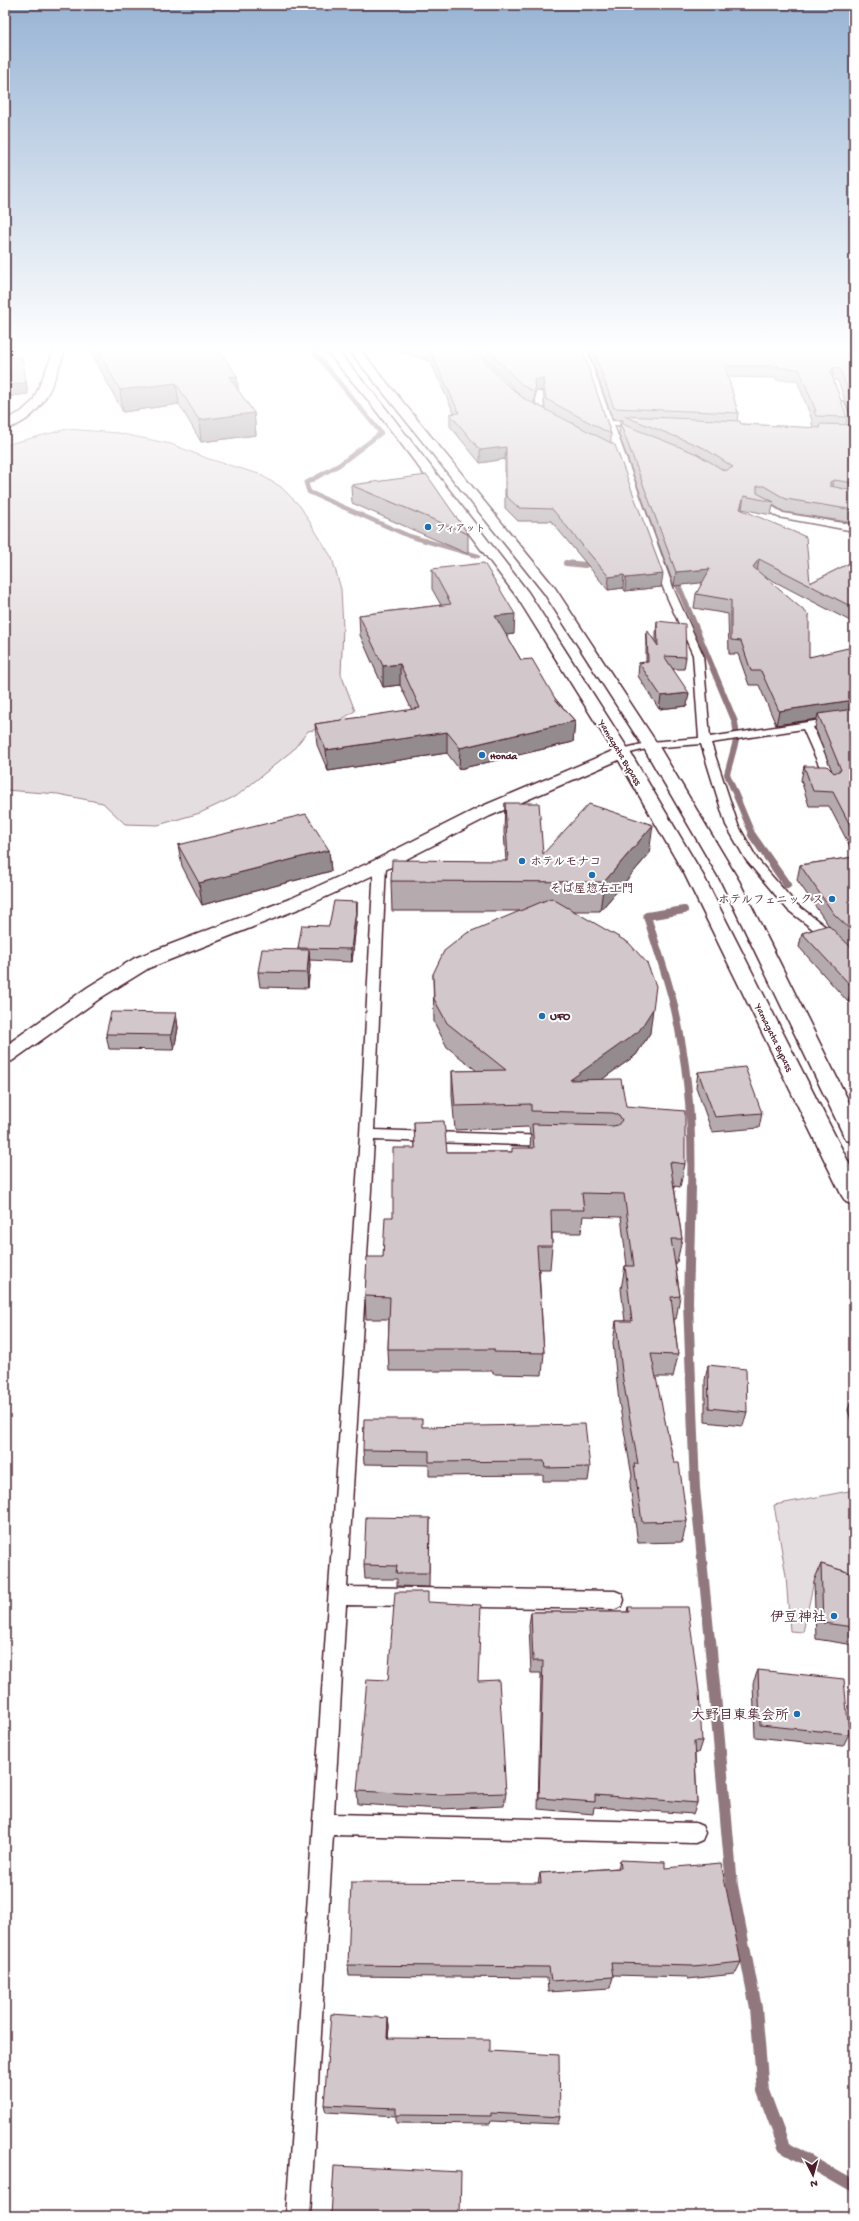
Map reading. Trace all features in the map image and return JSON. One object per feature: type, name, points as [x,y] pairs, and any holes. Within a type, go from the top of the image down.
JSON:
[{"type":"main road","name":"Yamagata Bypass","points":[[412,450],[523,595],[622,752],[694,875],[854,1196]]},
{"type":"main road","points":[[436,450],[550,591],[650,745],[730,881],[854,1134]]},
{"type":"main road","points":[[5,1056],[95,992],[142,963],[299,902],[380,865],[484,812],[622,752]]},
{"type":"lane","points":[[609,450],[619,455]]},
{"type":"lane","points":[[617,450],[661,570],[698,655],[705,741],[732,825],[752,860],[792,907],[831,937],[854,960]]},
{"type":"lane","points":[[759,502],[782,515],[854,528]]},
{"type":"lane","points":[[622,752],[650,745],[705,741],[854,718]]},
{"type":"lane","points":[[808,726],[832,783]]},
{"type":"lane","points":[[298,2216],[367,1135],[380,865]]},
{"type":"lane","points":[[367,1135],[563,1142]]},
{"type":"lane","points":[[337,1596],[615,1600]]},
{"type":"lane","points":[[323,1824],[695,1833]]},
{"type":"shaded area","points":[[5,450],[185,450],[209,459],[259,474],[281,487],[300,506],[332,558],[341,589],[343,627],[341,674],[355,711],[329,727],[308,731],[293,750],[238,795],[200,813],[158,825],[125,824],[103,803],[58,794],[5,790]]},
{"type":"shaded area","points":[[854,1490],[854,1592],[814,1581],[803,1632],[790,1631],[786,1576],[774,1505]]},
{"type":"building","points":[[506,450],[617,450],[663,574],[626,578],[624,575],[609,577],[552,509],[519,508],[506,496]]},
{"type":"building","points":[[630,450],[686,450],[697,454],[725,471],[733,467],[707,450],[854,450],[854,483],[834,480],[830,482],[830,486],[854,491],[854,510],[786,499],[764,486],[757,486],[757,493],[774,502],[744,496],[740,509],[806,537],[810,583],[854,561],[854,608],[759,559],[753,567],[809,615],[809,657],[848,648],[854,653],[854,700],[779,711],[761,671],[751,671],[741,641],[731,640],[731,600],[696,594],[710,569],[676,572]]},
{"type":"building","points":[[427,475],[468,534],[351,485]]},
{"type":"building","points":[[484,563],[515,614],[495,616],[521,660],[532,659],[556,700],[575,721],[460,748],[447,732],[326,750],[315,724],[420,708],[400,664],[383,666],[359,615],[451,604],[432,569]]},
{"type":"building","points":[[657,621],[685,624],[686,657],[664,656],[689,693],[661,696],[639,663],[648,662],[647,630],[658,646]]},
{"type":"building","points":[[854,709],[854,833],[833,792],[813,791],[804,766],[827,766],[834,773],[841,770],[818,714]]},
{"type":"building","points":[[505,803],[539,803],[543,854],[589,804],[653,825],[604,882],[391,881],[392,860],[508,861]]},
{"type":"building","points":[[306,814],[329,850],[199,883],[178,845]]},
{"type":"building","name":"ホテルフェニックス","points":[[854,857],[854,933],[834,914],[800,865]]},
{"type":"building","points":[[551,898],[629,943],[647,963],[656,986],[653,1009],[639,1031],[570,1080],[621,1079],[626,1106],[685,1111],[685,1164],[670,1162],[682,1239],[671,1239],[680,1296],[671,1297],[678,1355],[651,1354],[674,1463],[679,1463],[687,1521],[642,1522],[634,1464],[638,1464],[623,1380],[616,1321],[632,1321],[625,1266],[634,1266],[624,1194],[582,1193],[584,1210],[551,1210],[552,1246],[537,1246],[544,1353],[494,1352],[494,1349],[388,1349],[390,1297],[365,1296],[367,1257],[383,1257],[385,1217],[393,1217],[393,1148],[415,1148],[414,1122],[444,1121],[447,1152],[512,1152],[512,1148],[534,1148],[532,1124],[613,1126],[618,1125],[622,1120],[619,1115],[613,1113],[531,1111],[531,1104],[455,1106],[452,1071],[506,1070],[447,1023],[434,999],[433,974],[444,951],[467,933]]},
{"type":"building","points":[[334,901],[357,902],[351,949],[298,948],[302,925],[329,926]]},
{"type":"building","points":[[828,925],[854,949],[854,986],[852,987],[802,933]]},
{"type":"building","points":[[262,949],[309,950],[307,973],[258,972]]},
{"type":"building","points":[[111,1012],[176,1013],[171,1035],[106,1034]]},
{"type":"building","points":[[745,1067],[762,1113],[715,1117],[698,1072]]},
{"type":"building","points":[[708,1365],[746,1369],[747,1412],[709,1408]]},
{"type":"building","points":[[364,1419],[422,1419],[422,1427],[585,1424],[590,1467],[545,1468],[544,1461],[429,1462],[429,1451],[363,1450]]},
{"type":"building","points":[[366,1517],[430,1518],[429,1573],[396,1573],[397,1566],[364,1565]]},
{"type":"building","points":[[821,1564],[854,1574],[854,1627],[823,1623]]},
{"type":"building","points":[[395,1592],[428,1592],[428,1602],[481,1605],[478,1681],[499,1680],[506,1793],[442,1795],[357,1791],[367,1679],[388,1680]]},
{"type":"building","points":[[628,1607],[688,1607],[699,1691],[702,1741],[694,1741],[697,1803],[595,1795],[595,1802],[539,1798],[543,1661],[533,1661],[531,1612],[629,1612]]},
{"type":"building","name":"大野目東集会所","points":[[758,1670],[844,1679],[849,1734],[760,1725]]},
{"type":"building","points":[[620,1860],[665,1862],[665,1868],[721,1863],[741,1962],[694,1967],[693,1965],[611,1963],[613,1977],[551,1981],[549,1967],[348,1965],[351,1882],[541,1883],[540,1873],[621,1868]]},
{"type":"building","points":[[331,2014],[388,2018],[387,2038],[490,2039],[490,2051],[559,2055],[560,2117],[491,2113],[491,2116],[396,2115],[396,2108],[324,2105]]},
{"type":"building","points":[[334,2166],[461,2172],[460,2216],[331,2216]]},
{"type":"waterway","points":[[359,450],[339,465],[306,483],[309,492],[409,536],[478,556]]},
{"type":"waterway","points":[[566,563],[585,565],[597,561]]},
{"type":"waterway","points":[[680,574],[678,585],[735,722],[737,737],[727,774],[753,836]]},
{"type":"waterway","points":[[752,835],[787,885]]},
{"type":"waterway","points":[[684,910],[647,916],[672,998],[680,1032],[689,1099],[691,1188]]},
{"type":"waterway","points":[[691,1188],[688,1302],[695,1488],[710,1641]]},
{"type":"waterway","points":[[710,1640],[732,1886],[756,2008],[763,2091],[784,2147],[854,2187]]},
{"type":"place","name":"フィアット","points":[[428,527]]},
{"type":"place","name":"Honda","points":[[482,755]]},
{"type":"place","name":"ホテルモナコ","points":[[522,861]]},
{"type":"place","name":"そば屋惣右工門","points":[[592,875]]},
{"type":"place","name":"ホテルフェニックス","points":[[832,899]]},
{"type":"place","name":"UFO","points":[[542,1016]]},
{"type":"place","name":"伊豆神社","points":[[834,1616]]},
{"type":"place","name":"大野目東集会所","points":[[797,1714]]}]
